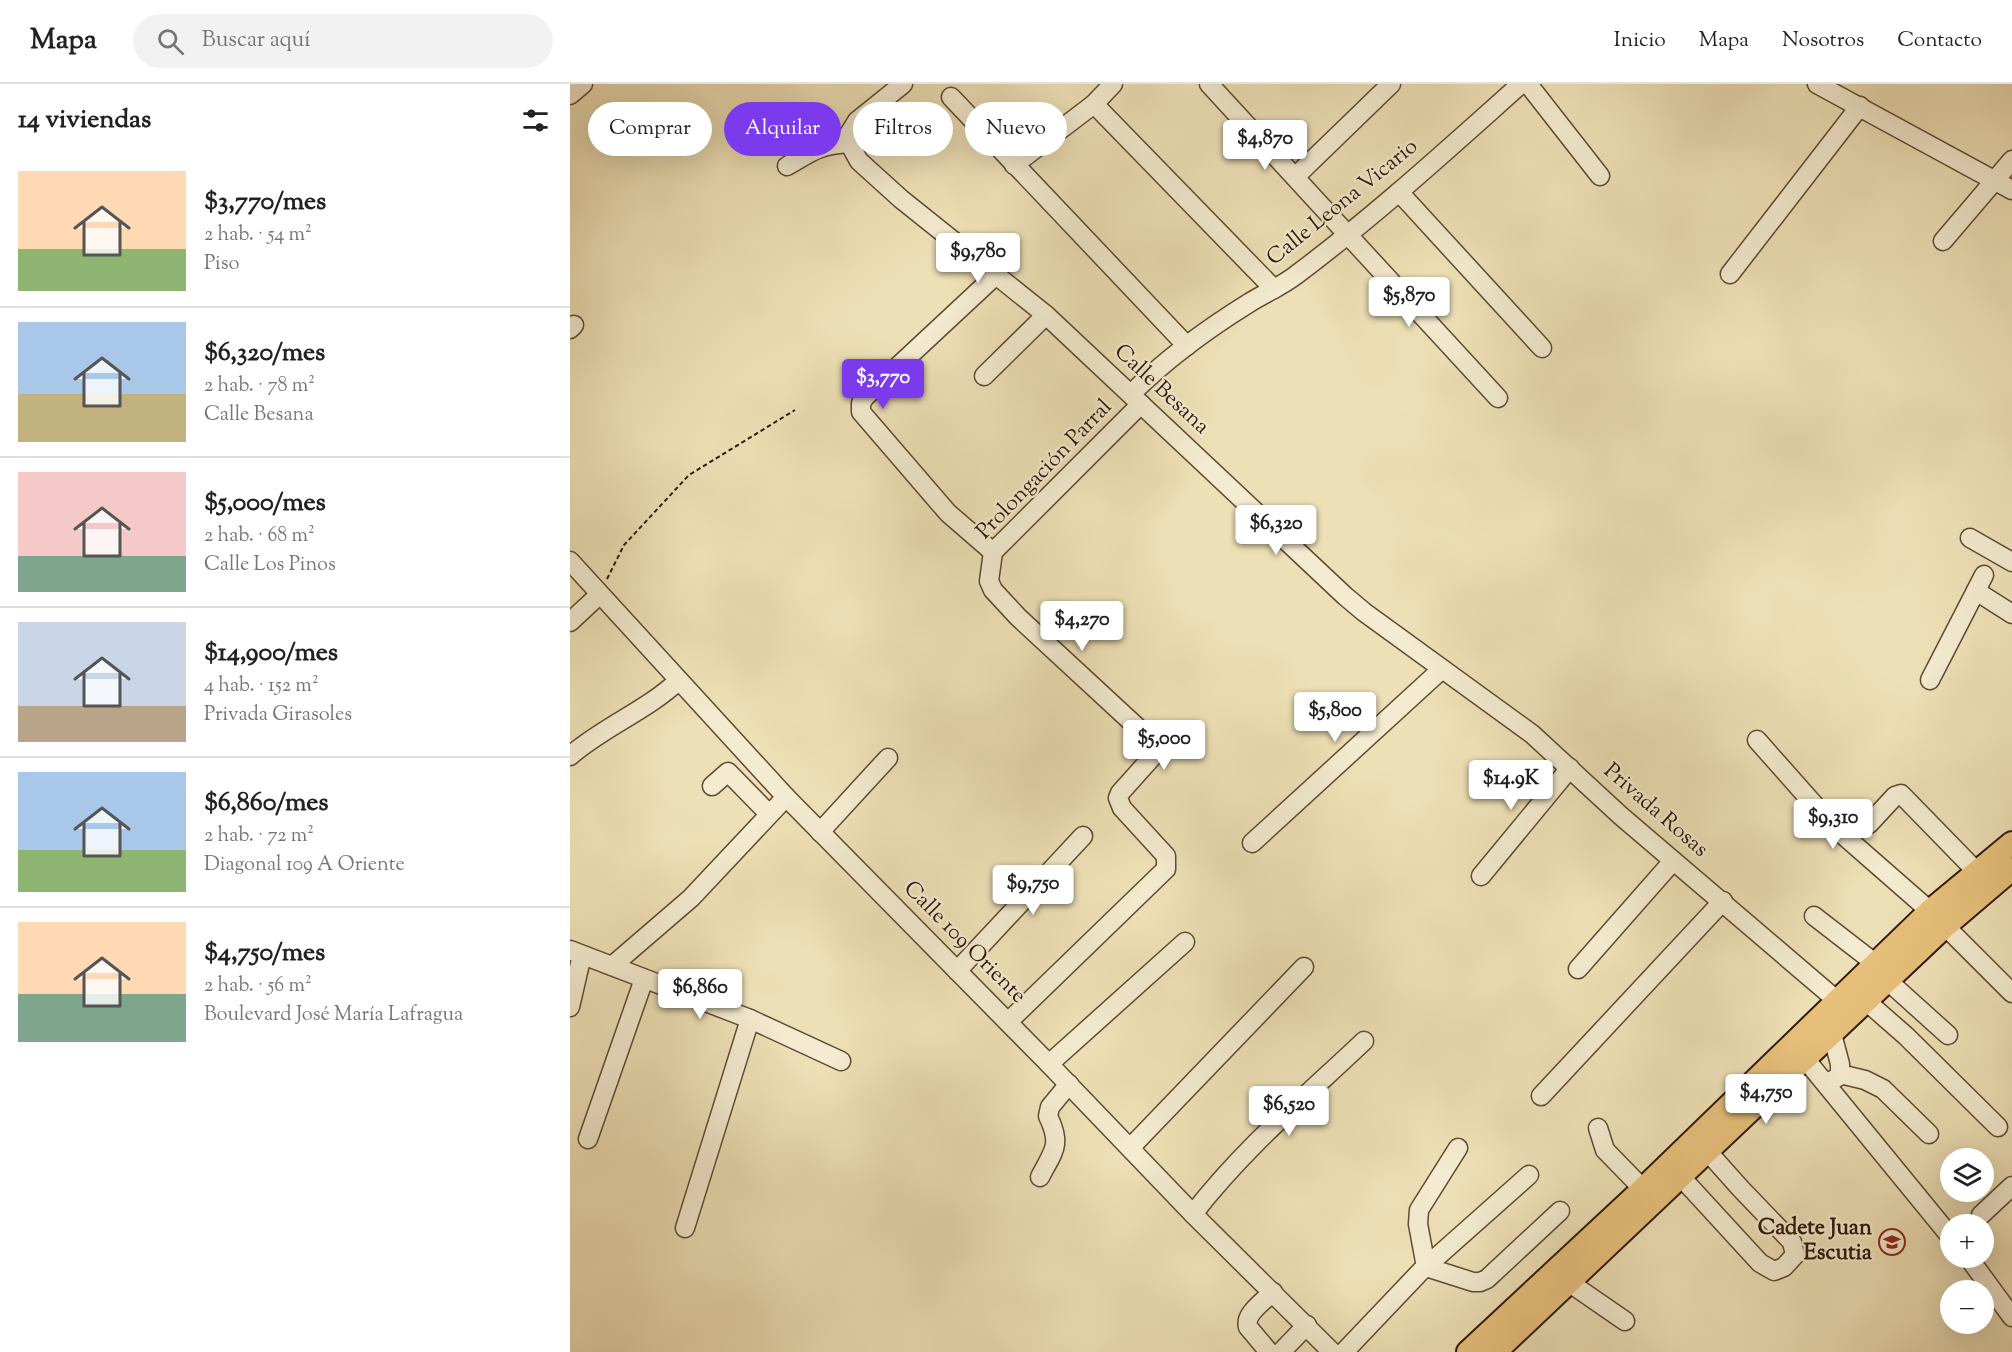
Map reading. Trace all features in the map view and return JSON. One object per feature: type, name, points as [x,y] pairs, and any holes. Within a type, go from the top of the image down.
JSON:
[{"type":"main road","points":[[1502,1350],[1806,1060],[1832,1034],[1853,1005],[1882,972],[1938,919],[1977,872],[2012,843]]},
{"type":"main road","points":[[1938,919],[2012,869]]},
{"type":"main road","points":[[1468,1352],[1643,1189],[1853,1005]]},
{"type":"street","points":[[570,95],[583,84]]},
{"type":"street","points":[[788,166],[819,148],[849,143],[849,134],[857,121],[903,84]]},
{"type":"street","points":[[1014,165],[1094,104],[1113,84]]},
{"type":"street","points":[[1209,84],[1498,398]]},
{"type":"street","points":[[1295,177],[1391,84]]},
{"type":"street","name":"Calle Leona Vicario","points":[[1136,399],[1151,374],[1234,312],[1296,275],[1399,192],[1521,84]]},
{"type":"street","points":[[1528,84],[1600,176]]},
{"type":"street","points":[[1817,84],[2012,190]]},
{"type":"street","points":[[951,97],[1187,346]]},
{"type":"street","points":[[1094,104],[1274,289]]},
{"type":"street","points":[[1730,274],[1860,106]]},
{"type":"street","name":"Calle Besana","points":[[849,143],[853,153],[869,171],[1046,315],[1345,596],[1442,669]]},
{"type":"street","points":[[1943,241],[2012,160]]},
{"type":"street","points":[[1399,192],[1542,348]]},
{"type":"street","points":[[993,552],[948,513],[861,412],[860,407],[865,397],[996,275]]},
{"type":"street","points":[[984,376],[1046,315]]},
{"type":"street","name":"Prolongación Parral","points":[[1008,1023],[1166,869],[1167,862],[1162,851],[1122,808],[1118,798],[1154,755],[1155,747],[1151,740],[1018,617],[993,590],[989,581],[993,552],[1136,399]]},
{"type":"street","points":[[1970,538],[2012,562]]},
{"type":"street","name":"Calle 109 Oriente","points":[[570,561],[786,797],[1332,1352]]},
{"type":"street","points":[[1930,680],[1980,583],[2012,614]]},
{"type":"street","points":[[570,622],[599,595]]},
{"type":"street","points":[[1252,843],[1442,669]]},
{"type":"street","name":"Privada Rosas","points":[[1442,669],[1532,734],[1672,861],[1853,1005],[1906,1036],[1998,1127]]},
{"type":"street","points":[[570,756],[592,739],[664,695],[678,681]]},
{"type":"street","points":[[1757,740],[1834,827],[1938,919],[2012,993]]},
{"type":"street","points":[[820,832],[888,758]]},
{"type":"street","points":[[1481,876],[1570,768]]},
{"type":"street","points":[[712,786],[728,772],[770,814]]},
{"type":"street","points":[[1869,824],[1895,796],[1901,794],[1977,872]]},
{"type":"street","points":[[612,966],[691,898],[786,797]]},
{"type":"street","points":[[957,971],[1083,836]]},
{"type":"street","points":[[1578,969],[1672,861]]},
{"type":"street","points":[[1541,1096],[1723,901]]},
{"type":"street","points":[[1814,916],[1882,972],[1948,1035]]},
{"type":"street","points":[[1050,1064],[1185,942]]},
{"type":"street","points":[[570,1007],[576,952],[750,1019],[841,1062]]},
{"type":"street","points":[[1130,1149],[1304,967]]},
{"type":"street","points":[[588,1139],[644,979]]},
{"type":"street","points":[[685,1228],[750,1019]]},
{"type":"street","points":[[1832,1034],[1840,1064],[1832,1078]]},
{"type":"street","points":[[1194,1214],[1213,1188],[1239,1161],[1364,1041]]},
{"type":"street","points":[[1806,1060],[1832,1078],[1940,1223]]},
{"type":"street","points":[[1832,1078],[1865,1080],[1883,1089],[1929,1134]]},
{"type":"street","points":[[1040,1177],[1056,1145],[1055,1131],[1048,1116],[1050,1107],[1069,1084]]},
{"type":"street","points":[[1598,1128],[1605,1150],[1643,1189]]},
{"type":"street","points":[[1426,1267],[1418,1224],[1419,1210],[1458,1148]]},
{"type":"street","points":[[1681,1177],[1760,1263],[1774,1271],[1784,1267],[1795,1255],[1792,1242],[1741,1190],[1708,1152]]},
{"type":"street","points":[[1344,1352],[1426,1267],[1529,1175]]},
{"type":"street","points":[[1982,1214],[2012,1186]]},
{"type":"street","points":[[1426,1267],[1473,1282],[1480,1282],[1487,1279],[1560,1211]]},
{"type":"street","points":[[1976,1268],[2012,1317]]},
{"type":"street","points":[[1570,1283],[1625,1321]]},
{"type":"street","points":[[1269,1352],[1246,1322],[1273,1292]]},
{"type":"street","points":[[1281,1352],[1307,1325]]},
{"type":"path","points":[[599,595],[624,545],[689,475],[795,410]]},
{"type":"place","name":"Cadete Juan Escutia","points":[[1892,1242]]}]
